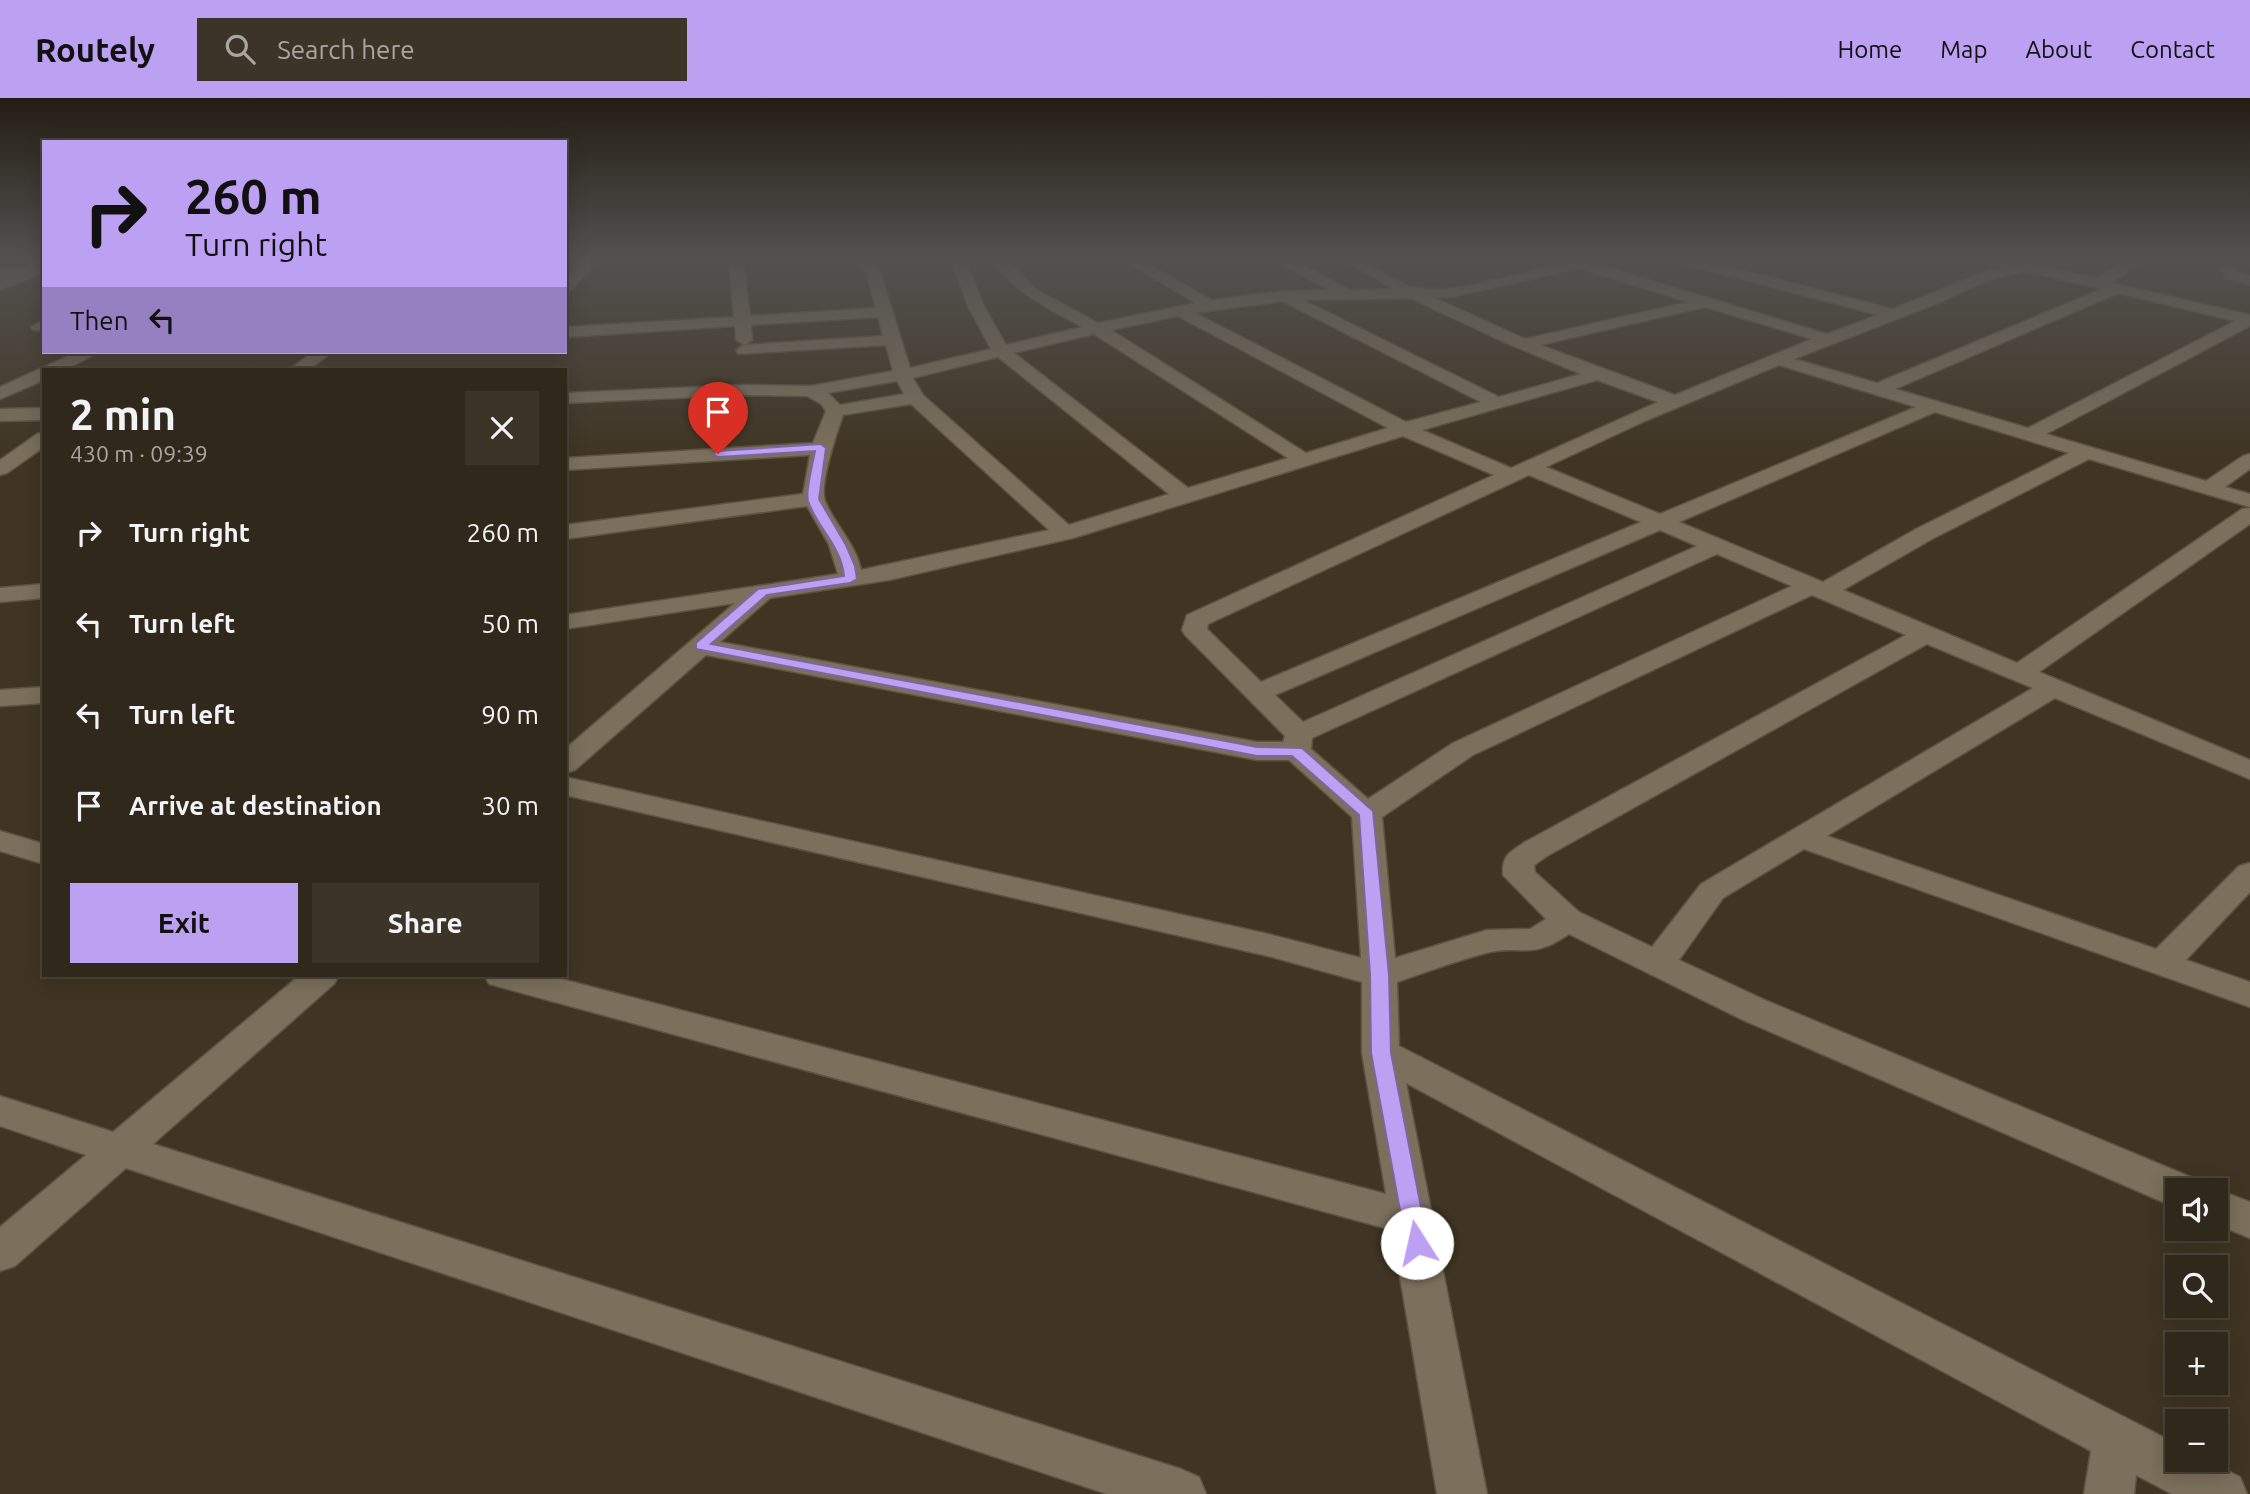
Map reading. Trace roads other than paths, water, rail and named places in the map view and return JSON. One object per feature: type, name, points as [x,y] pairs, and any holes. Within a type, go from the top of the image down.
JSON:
[{"type":"street","points":[[567,332],[688,325]]},
{"type":"street","points":[[744,325],[744,370]]},
{"type":"street","points":[[889,325],[903,374],[915,398],[1065,533]]},
{"type":"street","points":[[986,325],[1000,351],[1186,497]]},
{"type":"street","points":[[1091,325],[1304,460]]},
{"type":"street","points":[[811,391],[903,374],[1111,325]]},
{"type":"street","points":[[1207,325],[1404,429],[1661,522],[2250,770]]},
{"type":"street","points":[[1342,325],[1498,403]]},
{"type":"street","points":[[1482,325],[1596,376],[1676,402]]},
{"type":"street","points":[[1525,344],[1606,325]]},
{"type":"street","points":[[1782,325],[1828,339]]},
{"type":"street","points":[[1462,1494],[1381,1053],[1379,975],[1367,814],[1297,743],[1257,693],[1194,630],[1196,620],[1676,402],[1863,325]]},
{"type":"street","points":[[1880,390],[2031,325]]},
{"type":"street","points":[[2029,435],[2239,325]]},
{"type":"street","points":[[567,398],[744,370],[893,340]]},
{"type":"street","points":[[55,368],[87,354]]},
{"type":"street","points":[[300,368],[321,354]]},
{"type":"street","points":[[1780,360],[2250,501]]},
{"type":"street","points":[[744,370],[811,391],[827,400],[835,411]]},
{"type":"street","points":[[0,394],[42,374]]},
{"type":"street","points":[[567,622],[890,573],[1065,533],[1404,429],[1596,376]]},
{"type":"street","points":[[835,411],[915,398]]},
{"type":"street","points":[[1257,693],[1934,406]]},
{"type":"street","points":[[835,411],[821,448],[813,499],[840,545],[849,566],[850,579]]},
{"type":"street","points":[[0,415],[42,414]]},
{"type":"street","points":[[0,469],[42,439]]},
{"type":"street","points":[[567,464],[821,448]]},
{"type":"street","points":[[1367,814],[1463,749],[1819,589],[2087,452]]},
{"type":"street","points":[[2208,489],[2250,460]]},
{"type":"street","points":[[567,532],[813,499]]},
{"type":"street","points":[[2021,673],[2250,514]]},
{"type":"street","points":[[701,646],[1257,751],[1297,743],[1716,546]]},
{"type":"street","points":[[0,595],[42,592]]},
{"type":"street","points":[[567,762],[763,592]]},
{"type":"street","points":[[1926,634],[1548,842],[1518,863],[1519,875],[1567,920],[1754,1010],[2165,1184]]},
{"type":"street","points":[[1658,964],[1712,891],[2054,687]]},
{"type":"street","points":[[0,698],[42,695]]},
{"type":"street","points":[[567,786],[1255,942],[1379,975],[1487,941],[1537,940],[1567,920]]},
{"type":"street","points":[[1802,838],[2250,995]]},
{"type":"street","points":[[0,841],[42,853]]},
{"type":"street","points":[[2162,964],[2250,873]]},
{"type":"street","points":[[0,1253],[320,977]]},
{"type":"street","points":[[508,977],[1412,1218]]},
{"type":"street","points":[[1381,1053],[2222,1494]]},
{"type":"street","points":[[0,1111],[1181,1494]]},
{"type":"street","points":[[2228,1211],[2250,1221]]},
{"type":"street","points":[[2109,1494],[2118,1440]]}]
